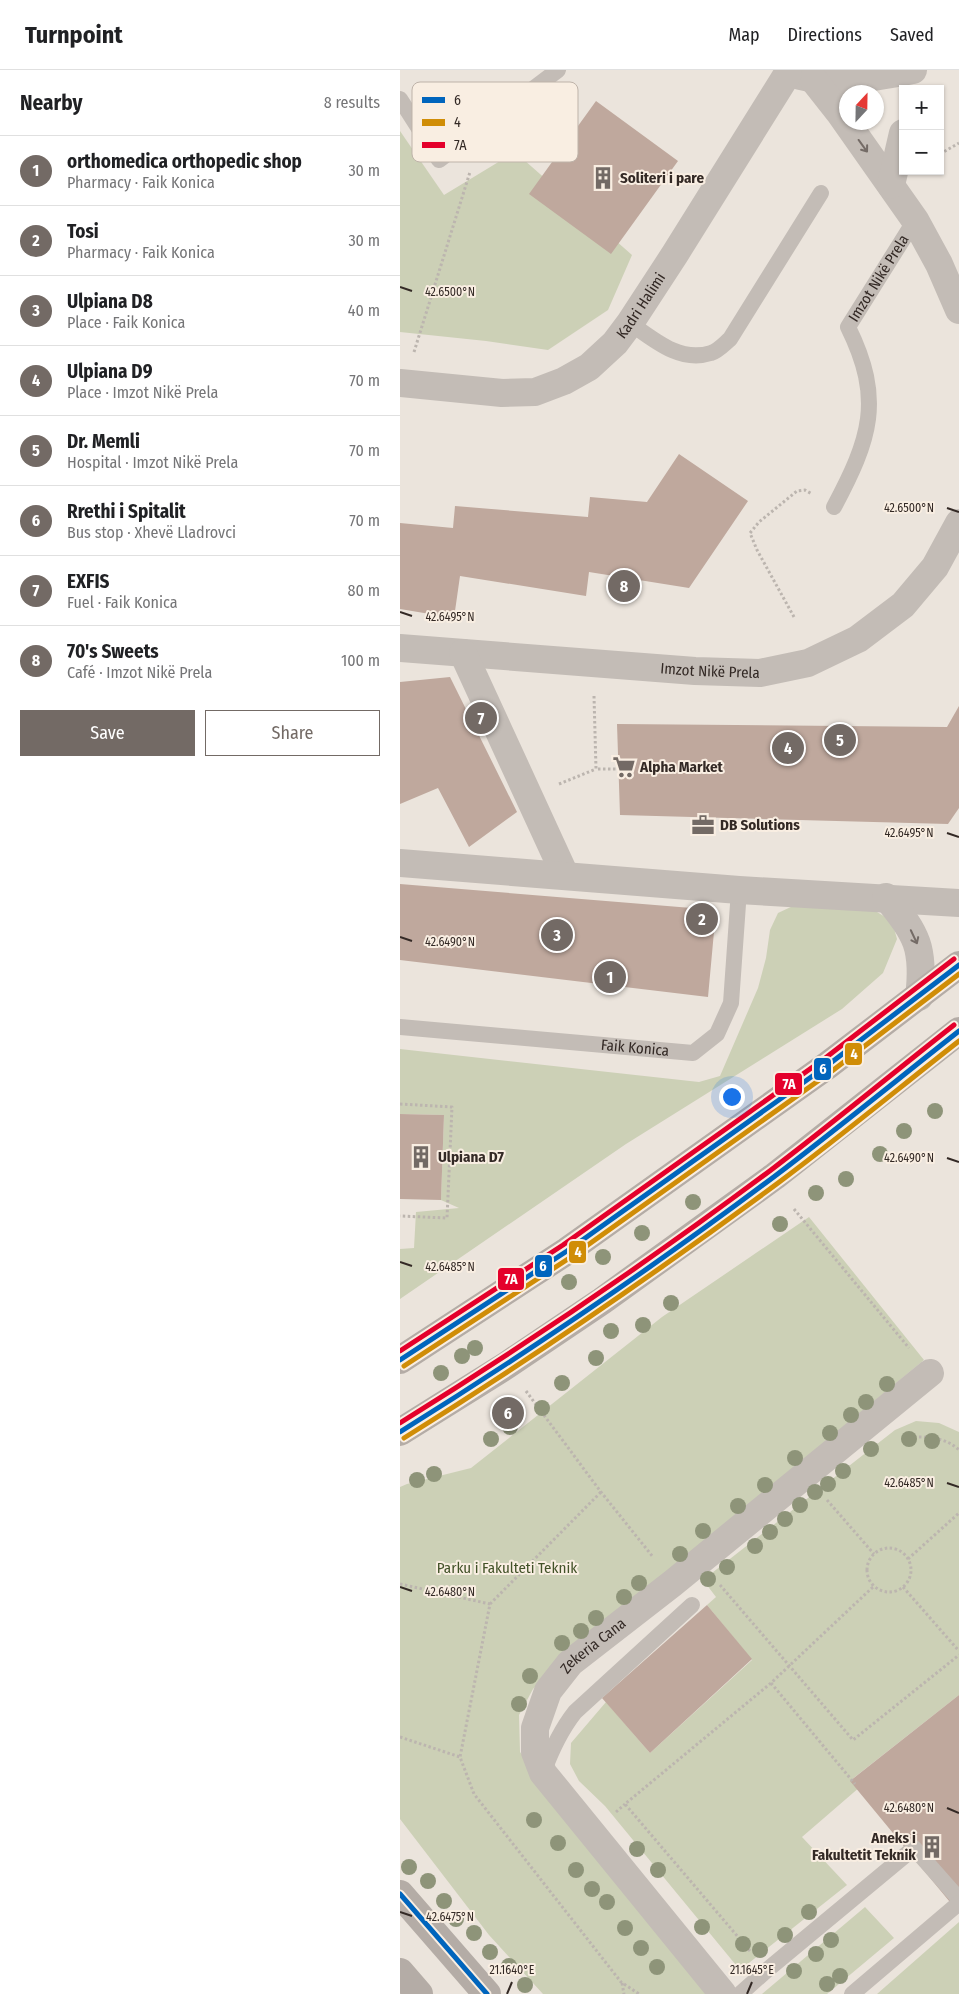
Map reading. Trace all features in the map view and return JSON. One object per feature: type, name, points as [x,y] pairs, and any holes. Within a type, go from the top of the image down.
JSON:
[{"type":"main road","points":[[400,1360],[568,1251],[828,1066],[959,965]]},
{"type":"main road","points":[[400,1432],[507,1366],[602,1301],[775,1176],[959,1031]]},
{"type":"main road","points":[[400,1894],[487,1994]]},
{"type":"main road","points":[[400,1972],[419,1994]]},
{"type":"street","points":[[794,74],[860,80],[915,70],[913,85]]},
{"type":"street","name":"Imzot Nikë Prela","points":[[794,74],[891,185],[915,220],[939,264],[959,310]]},
{"type":"street","name":"Kadri Halimi","points":[[402,383],[502,393],[535,392],[564,381],[589,367],[614,343],[630,323],[794,74]]},
{"type":"street","points":[[891,185],[899,150]]},
{"type":"street","name":"Imzot Nikë Prela","points":[[400,648],[694,671],[760,673],[808,664],[858,639],[903,605],[935,567],[959,523]]},
{"type":"street","points":[[463,653],[565,875]]},
{"type":"street","points":[[400,863],[739,890],[959,903]]},
{"type":"street","points":[[886,898],[904,919],[915,937],[921,954],[922,973],[919,997]]},
{"type":"street","name":"Zekeria Cana","points":[[723,1994],[543,1773],[535,1752],[535,1728],[548,1691],[570,1663],[673,1583],[930,1373]]},
{"type":"lane","points":[[542,82],[558,70]]},
{"type":"lane","points":[[400,99],[412,118]]},
{"type":"lane","points":[[630,323],[669,350],[692,356],[713,353],[730,339],[821,194]]},
{"type":"lane","name":"Imzot Nikë Prela","points":[[834,507],[852,473],[866,438],[869,406],[866,370],[848,327],[915,220]]},
{"type":"lane","name":"Faik Konica","points":[[400,1027],[693,1052],[717,1034],[731,1003],[739,890]]},
{"type":"lane","points":[[543,1773],[564,1726],[575,1712],[692,1604]]},
{"type":"lane","points":[[740,1994],[766,1970],[914,1848],[959,1899]]},
{"type":"lane","points":[[852,1994],[959,1903]]},
{"type":"path","points":[[944,152],[959,143]]},
{"type":"path","points":[[402,383],[473,162]]},
{"type":"path","points":[[794,618],[757,550],[750,533],[759,522],[797,491]]},
{"type":"path","points":[[594,696],[596,769]]},
{"type":"path","points":[[557,785],[596,769],[618,769]]},
{"type":"path","points":[[400,1104],[452,1107],[446,1218],[400,1216]]},
{"type":"path","points":[[794,1209],[930,1373]]},
{"type":"path","points":[[507,1366],[601,1492],[673,1583]]},
{"type":"path","points":[[897,1442],[904,1438],[920,1436],[937,1438],[959,1450]]},
{"type":"path","points":[[601,1492],[490,1604],[460,1757],[474,1794],[622,1982],[639,1994]]},
{"type":"path","points":[[824,1496],[874,1554]]},
{"type":"path","points":[[908,1559],[959,1513]]},
{"type":"path","points":[[896,1549],[908,1559],[910,1577],[898,1590],[885,1592],[874,1586],[867,1570],[870,1559],[874,1554],[880,1550],[896,1549]]},
{"type":"path","points":[[717,1581],[853,1740],[959,1655]]},
{"type":"path","points":[[400,1584],[490,1604]]},
{"type":"path","points":[[766,1970],[625,1804],[771,1683],[874,1586]]},
{"type":"path","points":[[903,1586],[959,1651]]},
{"type":"path","points":[[771,1683],[855,1784]]},
{"type":"path","points":[[400,1737],[460,1757]]},
{"type":"path","points":[[622,1982],[624,1994]]},
{"type":"green space","points":[[400,131],[412,148],[412,162],[421,162],[444,195],[498,162],[526,162],[632,255],[608,310],[548,350],[400,332]]},
{"type":"green space","points":[[795,905],[872,909],[892,921],[897,939],[883,973],[842,1009],[626,1144],[400,1299],[400,1249],[414,1248],[416,1212],[459,1208],[441,1200],[444,1115],[400,1114],[400,1049],[699,1082],[720,1076],[758,988],[766,958],[770,930],[778,913]]},
{"type":"green space","name":"Parku i Fakulteti Teknik","points":[[809,1217],[924,1360],[564,1658],[533,1689],[519,1715],[520,1752],[708,1994],[543,1994],[489,1935],[400,1819],[400,1487],[471,1468],[662,1317]]},
{"type":"green space","points":[[916,1421],[939,1423],[959,1432],[959,1695],[851,1780],[875,1774],[802,1837],[847,1885],[740,1970],[605,1806],[579,1781],[570,1764],[571,1743],[606,1702],[650,1753],[752,1660],[707,1605],[716,1597],[703,1580],[895,1430]]},
{"type":"green space","points":[[865,1907],[894,1938],[827,1994],[762,1994]]},
{"type":"green space","points":[[959,1922],[959,1994],[877,1994]]},
{"type":"building","name":"Soliteri i pare","points":[[596,101],[678,161],[611,254],[529,194],[552,162],[578,162],[578,126]]},
{"type":"building","points":[[679,454],[748,501],[689,588],[589,572],[586,596],[460,576],[454,618],[400,609],[400,523],[453,528],[455,506],[588,517],[590,497],[647,502]]},
{"type":"building","points":[[450,677],[517,812],[469,847],[438,788],[400,804],[400,682]]},
{"type":"building","points":[[959,706],[959,808],[948,824],[620,815],[617,724],[947,727]]},
{"type":"building","points":[[400,884],[716,910],[708,997],[400,960]]},
{"type":"building","name":"Ulpiana D7","points":[[400,1114],[444,1115],[441,1200],[400,1199]]},
{"type":"building","points":[[707,1605],[752,1659],[650,1753],[602,1698]]},
{"type":"building","name":"Aneks i Fakultetit Teknik","points":[[959,1695],[959,1913],[850,1781]]},
{"type":"transit line","name":"7A","points":[[400,1351],[563,1245],[824,1059],[954,959]]},
{"type":"transit line","name":"6","points":[[400,1360],[567,1251],[828,1065],[959,965]]},
{"type":"transit line","name":"4","points":[[404,1366],[571,1257],[832,1071],[959,974]]},
{"type":"transit line","name":"7A","points":[[400,1423],[542,1332],[726,1203],[794,1152],[954,1025]]},
{"type":"transit line","name":"6","points":[[400,1432],[496,1371],[637,1276],[798,1158],[959,1031]]},
{"type":"transit line","name":"4","points":[[404,1438],[547,1346],[686,1250],[801,1166],[959,1041]]},
{"type":"transit line","name":"6","points":[[400,1894],[487,1994]]},
{"type":"place","name":"Soliteri i pare","points":[[603,178]]},
{"type":"place","name":"70's Sweets","points":[[624,586]]},
{"type":"place","name":"EXFIS","points":[[481,718]]},
{"type":"place","name":"Dr. Memli","points":[[840,740]]},
{"type":"place","name":"Ulpiana D9","points":[[788,748]]},
{"type":"place","name":"Alpha Market","points":[[624,767]]},
{"type":"place","name":"DB Solutions","points":[[703,825]]},
{"type":"place","name":"Tosi","points":[[702,919]]},
{"type":"place","name":"Ulpiana D8","points":[[557,935]]},
{"type":"place","name":"orthomedica orthopedic shop","points":[[610,977]]},
{"type":"place","name":"Ulpiana D7","points":[[421,1157]]},
{"type":"place","name":"Rrethi i Spitalit","points":[[508,1413]]},
{"type":"place","name":"Aneks i Fakultetit Teknik","points":[[932,1847]]}]
